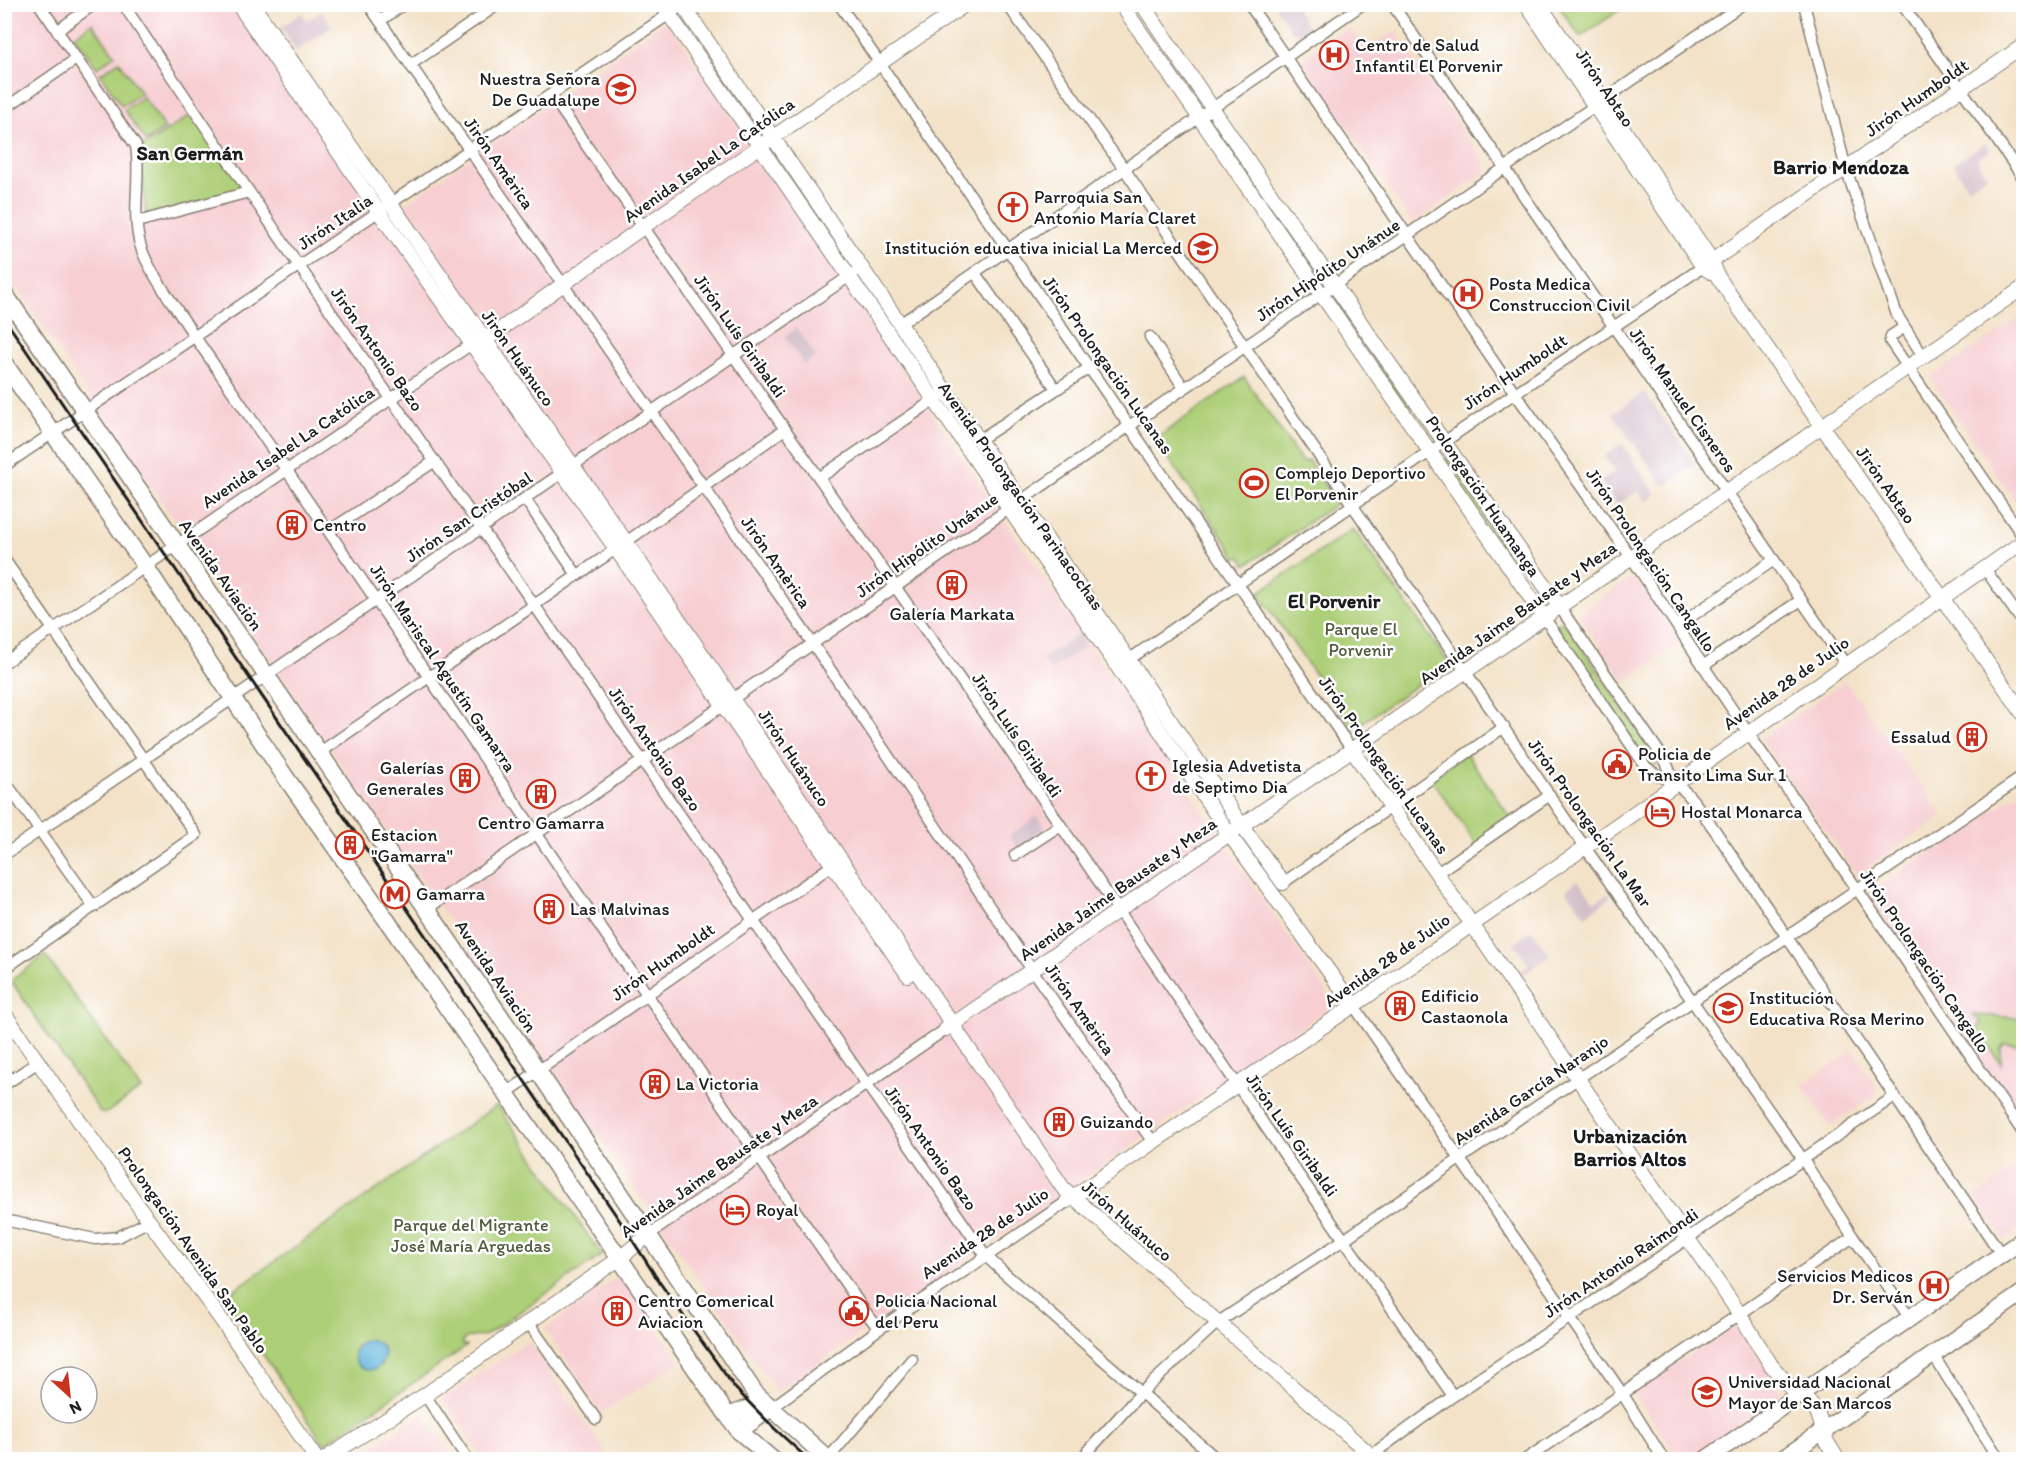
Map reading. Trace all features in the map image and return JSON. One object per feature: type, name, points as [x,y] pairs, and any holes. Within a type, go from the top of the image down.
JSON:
[{"type":"main road","name":"Avenida Aviación","points":[[4,293],[538,1071],[754,1393],[828,1459]]},
{"type":"main road","points":[[4,363],[146,567],[284,776],[728,1416],[739,1431],[773,1460]]},
{"type":"main road","points":[[1705,1460],[2024,1239]]},
{"type":"main road","points":[[1781,1460],[2024,1292]]},
{"type":"main road","name":"Avenida 28 de Julio","points":[[728,1416],[757,1406],[771,1408]]},
{"type":"main road","name":"Avenida 28 de Julio","points":[[739,1431],[771,1408]]},
{"type":"street","name":"Jirón Mariscal Agustín Gamarra","points":[[39,4],[136,146],[138,160],[137,222],[143,255],[286,470],[879,1329]]},
{"type":"street","points":[[57,31],[94,4]]},
{"type":"street","name":"Jirón Antonio Bazo","points":[[123,4],[299,266],[986,1256],[1218,1460]]},
{"type":"street","name":"Jirón Huánuco","points":[[238,4],[479,339],[1068,1200],[1372,1458]]},
{"type":"street","name":"Jirón Huánuco","points":[[252,4],[338,141]]},
{"type":"street","name":"Jirón Amèrica","points":[[368,4],[813,644],[1032,970],[1153,1142]]},
{"type":"street","points":[[380,21],[404,4]]},
{"type":"street","points":[[410,64],[499,4]]},
{"type":"street","name":"Jirón Prolongación Lucanas","points":[[838,4],[1688,1238],[1771,1365],[1789,1386],[1802,1393],[1818,1414],[1827,1442],[1838,1460]]},
{"type":"street","name":"Avenida Isabel La Católica","points":[[877,61],[954,4]]},
{"type":"street","name":"Avenida Isabel La Católica","points":[[4,663],[479,339],[641,223],[877,61],[966,4]]},
{"type":"street","name":"Jirón Prolongación La Mar","points":[[1007,4],[1125,170],[1550,795],[1802,1158],[1909,1317]]},
{"type":"street","name":"Prolongación Huamanga","points":[[1121,4],[1646,766],[1651,772],[1675,784]]},
{"type":"street","name":"Prolongación Huamanga","points":[[1142,4],[1662,756],[1675,784]]},
{"type":"street","name":"Jirón Prolongación Cangallo","points":[[1249,4],[1515,393],[1631,557],[1703,666],[2024,1134]]},
{"type":"street","points":[[900,324],[1364,4]]},
{"type":"street","name":"Jirón Manuel Cisneros","points":[[1392,4],[1846,665]]},
{"type":"street","name":"Jirón Abtao","points":[[1526,4],[1600,103]]},
{"type":"street","name":"Jirón Abtao","points":[[1539,4],[1600,103],[1708,264],[2024,715]]},
{"type":"street","name":"Jirón Hipólito Unánue","points":[[427,909],[1743,4]]},
{"type":"street","points":[[1804,4],[1846,169],[1897,315],[1923,356]]},
{"type":"street","points":[[1902,4],[2024,179]]},
{"type":"street","points":[[2021,4],[2024,8]]},
{"type":"street","name":"Jirón Italia","points":[[4,466],[551,95],[666,10],[683,5]]},
{"type":"street","name":"Avenida Prolongación Parinacochas","points":[[683,5],[979,440],[1015,505]]},
{"type":"street","name":"Avenida Prolongación Parinacochas","points":[[666,10],[934,400],[1015,505],[1123,664],[1283,882]]},
{"type":"street","name":"Jirón Humboldt","points":[[1123,664],[2024,45]]},
{"type":"street","points":[[4,109],[76,59]]},
{"type":"street","name":"Jirón Luís Giribaldi","points":[[551,95],[1119,910],[1237,1085],[1453,1396]]},
{"type":"street","points":[[137,222],[249,192]]},
{"type":"street","name":"Jirón San Cristóbal","points":[[4,855],[862,268]]},
{"type":"street","points":[[975,273],[1056,389]]},
{"type":"street","name":"Avenida Jaime Bausate y Meza","points":[[323,1460],[425,1395],[759,1157],[2024,287]]},
{"type":"street","points":[[1904,328],[1890,339],[2024,539]]},
{"type":"street","points":[[1150,337],[1184,388]]},
{"type":"street","points":[[979,440],[1089,368]]},
{"type":"street","points":[[819,478],[946,392]]},
{"type":"street","points":[[320,752],[621,546],[785,429]]},
{"type":"street","points":[[328,531],[435,461]]},
{"type":"street","points":[[525,499],[577,576]]},
{"type":"street","name":"Avenida 28 de Julio","points":[[771,1408],[879,1329],[1354,1006],[1942,599],[2024,539]]},
{"type":"street","points":[[1677,626],[1773,560]]},
{"type":"street","points":[[5,563],[196,835],[10,965]]},
{"type":"street","points":[[1985,569],[2024,624]]},
{"type":"street","points":[[1703,666],[1801,600]]},
{"type":"street","name":"Avenida Prolongación Parinacochas","points":[[1123,664],[1228,834],[1354,1006]]},
{"type":"street","points":[[1283,882],[1504,727]]},
{"type":"street","name":"Avenida García Naranjo","points":[[1080,1460],[1141,1393],[1214,1326],[2024,776]]},
{"type":"street","points":[[4,780],[94,907]]},
{"type":"street","points":[[1675,784],[1689,795],[1714,829],[2001,1254]]},
{"type":"street","points":[[1437,873],[1550,795]]},
{"type":"street","points":[[1015,855],[1059,826]]},
{"type":"street","name":"Jirón Humboldt","points":[[505,1094],[836,862]]},
{"type":"street","points":[[1354,1006],[1622,1393],[1664,1460]]},
{"type":"street","name":"Prolongación Avenida San Pablo","points":[[4,1013],[149,1221],[215,1311],[317,1460]]},
{"type":"street","points":[[4,1085],[38,1062]]},
{"type":"street","name":"Jirón Antonio Raimondi","points":[[1372,1458],[1453,1396],[1895,1096]]},
{"type":"street","points":[[4,1220],[95,1239],[118,1237],[149,1221]]},
{"type":"street","points":[[1525,1460],[1853,1237]]},
{"type":"street","points":[[528,1322],[596,1419]]},
{"type":"street","points":[[1933,1355],[2000,1460]]},
{"type":"street","points":[[828,1459],[912,1359]]},
{"type":"street","points":[[425,1395],[468,1460]]},
{"type":"shaded area","points":[[4,5],[244,5],[389,215],[667,20],[1084,638],[1335,1004],[777,1392],[384,827],[5,272]]},
{"type":"shaded area","points":[[1294,5],[1309,28],[1299,34],[1291,31],[1275,6]]},
{"type":"shaded area","points":[[322,11],[332,27],[296,51],[281,27],[302,13],[307,20]]},
{"type":"shaded area","points":[[1349,26],[1366,50],[1395,31],[1484,162],[1486,172],[1415,222],[1410,219],[1304,64],[1303,59]]},
{"type":"shaded area","points":[[1985,143],[1990,151],[1977,159],[1987,176],[1968,188],[1953,164]]},
{"type":"shaded area","points":[[2023,316],[2023,513],[1930,378]]},
{"type":"shaded area","points":[[797,328],[816,357],[804,365],[785,336]]},
{"type":"shaded area","points":[[1644,392],[1696,464],[1664,486],[1613,414]]},
{"type":"shaded area","points":[[1622,444],[1656,495],[1646,502],[1638,491],[1617,505],[1601,481],[1615,472],[1604,456]]},
{"type":"shaded area","points":[[1634,576],[1680,643],[1624,682],[1578,614]]},
{"type":"shaded area","points":[[1078,634],[1085,646],[1050,671],[1042,659]]},
{"type":"shaded area","points":[[1845,681],[1943,816],[1857,875],[1761,739]]},
{"type":"shaded area","points":[[2023,790],[2023,1123],[1868,894]]},
{"type":"shaded area","points":[[1037,816],[1046,828],[1018,848],[1009,836]]},
{"type":"shaded area","points":[[1577,880],[1595,902],[1608,893],[1611,897],[1586,916],[1566,890]]},
{"type":"shaded area","points":[[1532,930],[1550,955],[1523,975],[1520,971],[1529,965],[1514,943]]},
{"type":"shaded area","points":[[1852,1051],[1878,1089],[1877,1095],[1829,1126],[1802,1085]]},
{"type":"shaded area","points":[[2023,1162],[2023,1228],[2004,1240],[1974,1197]]},
{"type":"shaded area","points":[[620,1275],[680,1362],[601,1413],[545,1329]]},
{"type":"shaded area","name":"Universidad Nacional Mayor de San Marcos","points":[[1736,1325],[1781,1392],[1781,1396],[1686,1459],[1679,1460],[1633,1392]]},
{"type":"shaded area","points":[[529,1341],[610,1459],[484,1459],[442,1399]]},
{"type":"shaded area","points":[[422,1413],[454,1459],[356,1459]]},
{"type":"green space","points":[[1558,5],[1627,5],[1580,37]]},
{"type":"green space","points":[[92,23],[115,55],[97,68],[74,36]]},
{"type":"green space","points":[[119,61],[141,93],[122,106],[100,74]]},
{"type":"green space","points":[[143,97],[165,128],[146,141],[124,110]]},
{"type":"green space","points":[[194,113],[246,190],[148,216],[140,148]]},
{"type":"green space","points":[[1218,117],[1328,276],[1320,281],[1210,123]]},
{"type":"green space","points":[[1337,298],[1413,405],[1407,408],[1334,302]]},
{"type":"green space","name":"Complejo Deportivo El Porvenir","points":[[1244,377],[1303,463],[1308,460],[1337,503],[1246,565],[1240,556],[1237,558],[1155,439]]},
{"type":"green space","points":[[1454,455],[1524,561],[1514,568],[1444,462]]},
{"type":"green space","name":"Parque El Porvenir","points":[[1353,529],[1449,663],[1353,729],[1258,593]]},
{"type":"green space","points":[[1564,620],[1659,762],[1651,768],[1556,626]]},
{"type":"green space","points":[[1466,753],[1513,821],[1477,846],[1431,778]]},
{"type":"green space","points":[[45,955],[141,1089],[106,1113],[100,1112],[13,984],[13,979]]},
{"type":"green space","points":[[1973,1015],[2020,1018],[2023,1024],[2023,1045],[2004,1044],[2001,1048],[2001,1064],[1979,1032],[1980,1021]]},
{"type":"green space","name":"Parque del Migrante José María Arguedas","points":[[497,1105],[602,1255],[486,1335],[465,1338],[462,1344],[467,1346],[324,1444],[224,1297]]},
{"type":"water","points":[[369,1340],[375,1341],[383,1349],[383,1361],[375,1369],[369,1370],[363,1369],[355,1361],[354,1355],[355,1349],[363,1341]]},
{"type":"railway","points":[[4,318],[660,1283],[735,1388],[809,1460]]},
{"type":"place","name":"Centro de Salud Infantil El Porvenir","points":[[1334,55]]},
{"type":"place","name":"Nuestra Señora De Guadalupe","points":[[621,89]]},
{"type":"place","name":"Parroquia San Antonio María Claret","points":[[1013,207]]},
{"type":"place","name":"Institución educativa inicial La Merced","points":[[1203,248]]},
{"type":"place","name":"Posta Medica Construccion Civil","points":[[1468,294]]},
{"type":"place","name":"Complejo Deportivo El Porvenir","points":[[1254,483]]},
{"type":"place","name":"Centro","points":[[292,525]]},
{"type":"place","name":"Galería Markata","points":[[952,585]]},
{"type":"place","name":"Essalud","points":[[1972,737]]},
{"type":"place","name":"Policia de Transito Lima Sur 1","points":[[1617,764]]},
{"type":"place","name":"Iglesia Advetista de Septimo Dia","points":[[1151,776]]},
{"type":"place","name":"Galerías Generales","points":[[465,778]]},
{"type":"place","name":"Centro Gamarra","points":[[541,794]]},
{"type":"place","name":"Hostal Monarca","points":[[1660,812]]},
{"type":"place","name":"Estacion \"Gamarra\"","points":[[350,845]]},
{"type":"place","name":"Gamarra","points":[[395,894]]},
{"type":"place","name":"Las Malvinas","points":[[549,909]]},
{"type":"place","name":"Edificio Castaonola","points":[[1400,1006]]},
{"type":"place","name":"Institución Educativa Rosa Merino","points":[[1728,1008]]},
{"type":"place","name":"La Victoria","points":[[655,1084]]},
{"type":"place","name":"Guizando","points":[[1059,1122]]},
{"type":"place","name":"Royal","points":[[735,1210]]},
{"type":"place","name":"Servicios Medicos Dr. Serván","points":[[1934,1286]]},
{"type":"place","name":"Centro Comerical Aviacion","points":[[617,1311]]},
{"type":"place","name":"Policia Nacional del Peru","points":[[854,1311]]},
{"type":"place","name":"Universidad Nacional Mayor de San Marcos","points":[[1707,1392]]},
{"type":"district","name":"San Germán","points":[[190,153]]},
{"type":"district","name":"Barrio Mendoza","points":[[1841,167]]},
{"type":"district","name":"El Porvenir","points":[[1334,601]]},
{"type":"district","name":"Urbanización Barrios Altos","points":[[1630,1148]]}]
